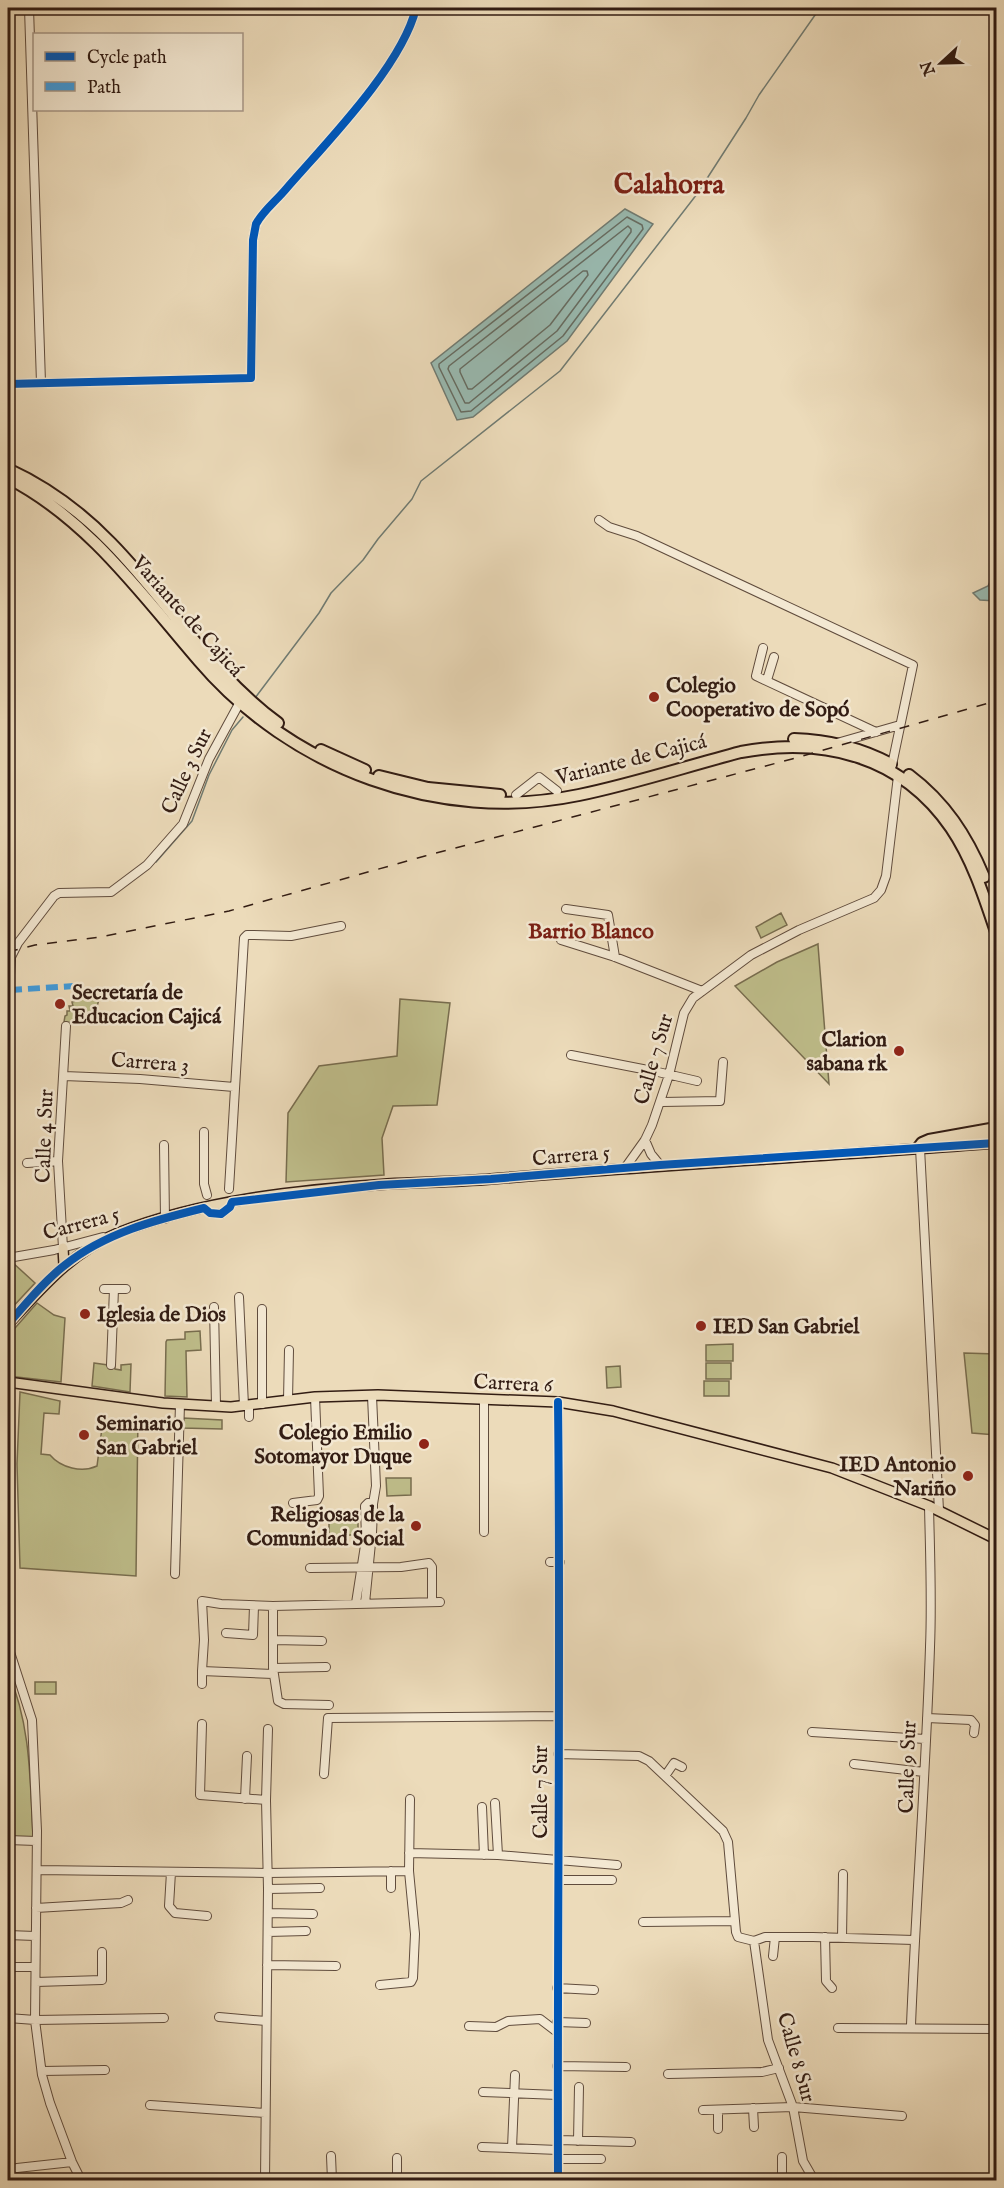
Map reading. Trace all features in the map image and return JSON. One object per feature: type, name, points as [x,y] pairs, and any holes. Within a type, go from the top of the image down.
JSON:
[{"type":"highway","name":"Variante de Cajicá","points":[[8,469],[53,495],[110,542],[244,703]]},
{"type":"highway","name":"Variante de Cajicá","points":[[8,478],[57,510],[91,538],[207,671],[244,703],[312,753],[374,782],[433,796],[480,802],[542,800],[579,795],[741,752],[784,746],[826,748],[843,752],[882,767],[898,776],[930,803],[951,829],[975,874],[996,932]]},
{"type":"highway","name":"Variante de Cajicá","points":[[264,717],[316,748],[376,775],[428,788],[479,794],[516,795],[577,788],[748,744],[785,739],[813,739],[837,743],[866,752],[892,765],[925,787],[955,820],[976,859],[996,911]]},
{"type":"highway","points":[[918,1148],[929,1140],[996,1128]]},
{"type":"main road","name":"Carrera 5","points":[[918,1148],[996,1133]]},
{"type":"main road","name":"Carrera 5","points":[[117,1234],[232,1202],[352,1187],[996,1143]]},
{"type":"main road","points":[[8,1324],[64,1265],[117,1234]]},
{"type":"main road","points":[[63,1248],[64,1265]]},
{"type":"main road","name":"Carrera 6","points":[[8,1382],[110,1397],[216,1406],[247,1406],[315,1397],[372,1396],[558,1402],[613,1411],[832,1468],[939,1510],[996,1539]]},
{"type":"street","points":[[29,8],[41,383]]},
{"type":"street","points":[[8,384],[251,378],[253,240],[256,224],[349,117],[372,87],[397,53],[416,8]]},
{"type":"street","points":[[599,520],[604,525],[637,536],[913,665],[892,765]]},
{"type":"street","points":[[763,648],[756,675],[876,732]]},
{"type":"street","points":[[767,680],[774,657]]},
{"type":"street","name":"Calle 3 Sur","points":[[8,1011],[11,957],[54,896],[62,892],[111,892],[147,865],[183,824],[208,759],[244,703]]},
{"type":"street","points":[[837,743],[900,725]]},
{"type":"street","points":[[516,795],[539,775],[556,791]]},
{"type":"street","name":"Calle 7 Sur","points":[[625,1168],[645,1140],[662,1102],[684,1013],[693,998],[751,955],[799,930],[877,895],[886,876],[898,776]]},
{"type":"street","points":[[566,909],[608,915],[615,957]]},
{"type":"street","points":[[229,1189],[244,938],[247,935],[291,936],[341,926]]},
{"type":"street","points":[[561,939],[702,991]]},
{"type":"street","name":"Calle 4 Sur","points":[[63,1248],[58,1161],[66,1026]]},
{"type":"street","points":[[571,1055],[697,1081]]},
{"type":"street","points":[[662,1102],[720,1101],[723,1062]]},
{"type":"street","name":"Carrera 3","points":[[64,1076],[140,1079],[234,1087]]},
{"type":"street","points":[[204,1132],[204,1184],[207,1195]]},
{"type":"street","points":[[645,1140],[651,1154],[660,1165]]},
{"type":"street","points":[[164,1145],[165,1219]]},
{"type":"street","points":[[918,1148],[939,1510]]},
{"type":"street","points":[[27,1163],[58,1161]]},
{"type":"street","name":"Carrera 5","points":[[8,1258],[63,1248],[117,1234]]},
{"type":"street","points":[[104,1289],[126,1289]]},
{"type":"street","points":[[111,1365],[114,1289]]},
{"type":"street","points":[[239,1297],[249,1417]]},
{"type":"street","points":[[214,1307],[216,1406]]},
{"type":"street","points":[[262,1309],[262,1404]]},
{"type":"street","points":[[288,1400],[289,1350]]},
{"type":"street","points":[[361,1599],[371,1508],[376,1486],[372,1396]]},
{"type":"street","points":[[293,1503],[317,1500],[319,1496],[315,1397]]},
{"type":"street","points":[[484,1399],[484,1532]]},
{"type":"street","name":"Calle 7 Sur","points":[[558,1402],[560,1562],[558,2181]]},
{"type":"street","points":[[176,1574],[180,1404]]},
{"type":"street","name":"Calle 9 Sur","points":[[912,2028],[914,1940],[922,1836],[930,1646],[929,1506]]},
{"type":"street","points":[[550,1562],[560,1562]]},
{"type":"street","points":[[202,1684],[204,1640],[202,1601],[254,1606],[361,1599],[436,1602],[432,1567],[429,1563],[401,1567],[310,1568]]},
{"type":"street","points":[[226,1633],[253,1635],[254,1606]]},
{"type":"street","points":[[273,1606],[273,1671],[278,1701],[284,1704],[329,1705]]},
{"type":"street","points":[[274,1640],[322,1641]]},
{"type":"street","points":[[8,1646],[32,1720],[37,1870],[35,2020],[42,2071],[50,2103],[81,2181]]},
{"type":"street","points":[[202,1671],[273,1671],[326,1667]]},
{"type":"street","points":[[324,1774],[328,1718],[558,1716]]},
{"type":"street","points":[[927,1718],[972,1720],[975,1725],[974,1733]]},
{"type":"street","points":[[202,1724],[200,1795],[266,1800]]},
{"type":"street","points":[[265,2181],[268,1729]]},
{"type":"street","points":[[812,1732],[925,1739]]},
{"type":"street","points":[[558,1754],[639,1756],[649,1761],[723,1831],[729,1842],[738,1937],[754,1941],[765,1937],[914,1940]]},
{"type":"street","points":[[245,1799],[247,1756]]},
{"type":"street","points":[[665,1776],[674,1763],[682,1767]]},
{"type":"street","points":[[854,1764],[924,1772]]},
{"type":"street","points":[[380,1985],[411,1982],[413,1978],[415,1934],[409,1871],[410,1799]]},
{"type":"street","points":[[495,1803],[498,1855]]},
{"type":"street","points":[[482,1807],[484,1855]]},
{"type":"street","points":[[8,1840],[36,1841]]},
{"type":"street","points":[[409,1853],[498,1855],[617,1865]]},
{"type":"street","points":[[37,1870],[268,1873],[409,1871]]},
{"type":"street","points":[[391,1871],[391,1888]]},
{"type":"street","points":[[171,1872],[169,1905],[175,1913],[207,1916]]},
{"type":"street","points":[[842,1938],[843,1874]]},
{"type":"street","points":[[558,1880],[612,1880]]},
{"type":"street","points":[[268,1889],[320,1888]]},
{"type":"street","points":[[36,1908],[122,1903],[128,1899]]},
{"type":"street","points":[[8,1905],[8,1935],[35,1936]]},
{"type":"street","points":[[268,1913],[313,1914]]},
{"type":"street","points":[[643,1922],[735,1921]]},
{"type":"street","points":[[268,1932],[306,1931]]},
{"type":"street","points":[[773,1956],[775,1937]]},
{"type":"street","points":[[825,1937],[826,1981],[832,1988]]},
{"type":"street","name":"Calle 8 Sur","points":[[754,1941],[768,2040],[793,2107],[803,2161],[814,2181]]},
{"type":"street","points":[[36,1982],[102,1980],[102,1952]]},
{"type":"street","points":[[267,1965],[336,1966]]},
{"type":"street","points":[[8,1966],[35,1967]]},
{"type":"street","points":[[558,1988],[594,1990]]},
{"type":"street","points":[[219,2017],[266,2021]]},
{"type":"street","points":[[8,2019],[164,2018]]},
{"type":"street","points":[[469,2026],[496,2027],[508,2021],[540,2019],[557,2031]]},
{"type":"street","points":[[557,2022],[586,2023]]},
{"type":"street","points":[[838,2028],[996,2030]]},
{"type":"street","points":[[557,2066],[626,2067]]},
{"type":"street","points":[[668,2074],[762,2072],[779,2068]]},
{"type":"street","points":[[42,2071],[105,2070]]},
{"type":"street","points":[[512,2148],[515,2075]]},
{"type":"street","points":[[578,2141],[579,2087]]},
{"type":"street","points":[[483,2092],[558,2095]]},
{"type":"street","points":[[150,2105],[265,2113]]},
{"type":"street","points":[[703,2110],[793,2107],[902,2116]]},
{"type":"street","points":[[753,2108],[754,2127]]},
{"type":"street","points":[[718,2110],[718,2129]]},
{"type":"street","points":[[559,2140],[631,2142]]},
{"type":"street","points":[[482,2147],[558,2150]]},
{"type":"street","points":[[331,2156],[332,2181]]},
{"type":"street","points":[[397,2157],[397,2181]]},
{"type":"street","points":[[782,2157],[782,2181]]},
{"type":"street","points":[[558,2159],[601,2159]]},
{"type":"street","points":[[17,2168],[72,2162]]},
{"type":"street","points":[[109,2181],[133,2179]]},
{"type":"shaded area","points":[[781,913],[787,925],[761,938],[756,927]]},
{"type":"shaded area","points":[[818,944],[829,1084],[735,986],[777,962]]},
{"type":"shaded area","points":[[74,986],[80,987],[81,998],[88,998],[88,992],[101,993],[92,1023],[64,1022],[67,1011],[70,1011],[69,1006],[73,1006],[72,1002],[76,1001]]},
{"type":"shaded area","points":[[400,999],[450,1003],[437,1105],[393,1106],[382,1138],[384,1175],[286,1182],[288,1113],[319,1066],[397,1056]]},
{"type":"shaded area","points":[[12,1262],[35,1283],[8,1312],[8,1263]]},
{"type":"shaded area","points":[[37,1303],[54,1315],[65,1318],[61,1382],[8,1376],[8,1336]]},
{"type":"shaded area","points":[[200,1331],[201,1350],[186,1351],[187,1397],[165,1396],[167,1340],[185,1339],[185,1332]]},
{"type":"shaded area","points":[[733,1344],[733,1361],[706,1361],[706,1345]]},
{"type":"shaded area","points":[[964,1353],[996,1354],[996,1435],[972,1433]]},
{"type":"shaded area","points":[[94,1363],[115,1366],[115,1369],[121,1370],[121,1365],[131,1364],[130,1392],[92,1386]]},
{"type":"shaded area","points":[[706,1363],[731,1363],[731,1379],[706,1379]]},
{"type":"shaded area","points":[[620,1366],[621,1387],[607,1388],[606,1367]]},
{"type":"shaded area","points":[[704,1381],[729,1381],[729,1396],[704,1396]]},
{"type":"shaded area","points":[[20,1392],[60,1401],[59,1414],[44,1413],[41,1454],[50,1455],[60,1463],[72,1468],[85,1469],[97,1466],[103,1420],[134,1424],[135,1415],[138,1415],[136,1576],[20,1568],[17,1464]]},
{"type":"shaded area","points":[[183,1418],[222,1420],[222,1429],[182,1428]]},
{"type":"shaded area","points":[[386,1478],[411,1478],[411,1495],[387,1496]]},
{"type":"shaded area","points":[[329,1520],[358,1520],[358,1535],[329,1535]]},
{"type":"shaded area","points":[[8,1672],[16,1692],[25,1732],[33,1837],[8,1837]]},
{"type":"shaded area","points":[[35,1682],[56,1682],[56,1694],[35,1694]]},
{"type":"water","points":[[625,209],[653,224],[567,341],[473,417],[457,420],[431,363]]},
{"type":"water","points":[[996,569],[996,601],[980,600],[973,593],[988,586]]},
{"type":"waterway","points":[[255,698],[319,613],[331,593],[363,560],[412,499],[421,481],[560,371],[697,194],[759,95],[820,8]]},
{"type":"waterway","points":[[156,862],[192,821],[209,775],[232,730],[243,717]]},
{"type":"railway","points":[[8,952],[35,945],[100,937],[229,911],[425,856],[792,759],[996,701]]},
{"type":"marked path","points":[[10,990],[74,986]]},
{"type":"cycle path","points":[[8,384],[251,378],[253,240],[256,224],[341,127],[379,79],[408,31],[416,8]]},
{"type":"cycle path","points":[[8,1324],[57,1272],[97,1244],[131,1229],[204,1208],[210,1213],[221,1214],[230,1207],[232,1202],[379,1185],[996,1143]]},
{"type":"cycle path","points":[[558,1402],[558,2180]]},
{"type":"place","name":"Colegio Cooperativo de Sopó","points":[[654,697]]},
{"type":"place","name":"Secretaría de Educacion Cajicá","points":[[60,1004]]},
{"type":"place","name":"Clarion sabana rk","points":[[899,1051]]},
{"type":"place","name":"Iglesia de Dios","points":[[85,1314]]},
{"type":"place","name":"IED San Gabriel","points":[[701,1326]]},
{"type":"place","name":"Seminario San Gabriel","points":[[84,1435]]},
{"type":"place","name":"Colegio Emilio Sotomayor Duque","points":[[424,1444]]},
{"type":"place","name":"IED Antonio Nariño","points":[[968,1476]]},
{"type":"place","name":"Religiosas de la Comunidad Social","points":[[416,1526]]},
{"type":"district","name":"Calahorra","points":[[669,184]]},
{"type":"district","name":"Barrio Blanco","points":[[591,930]]}]
